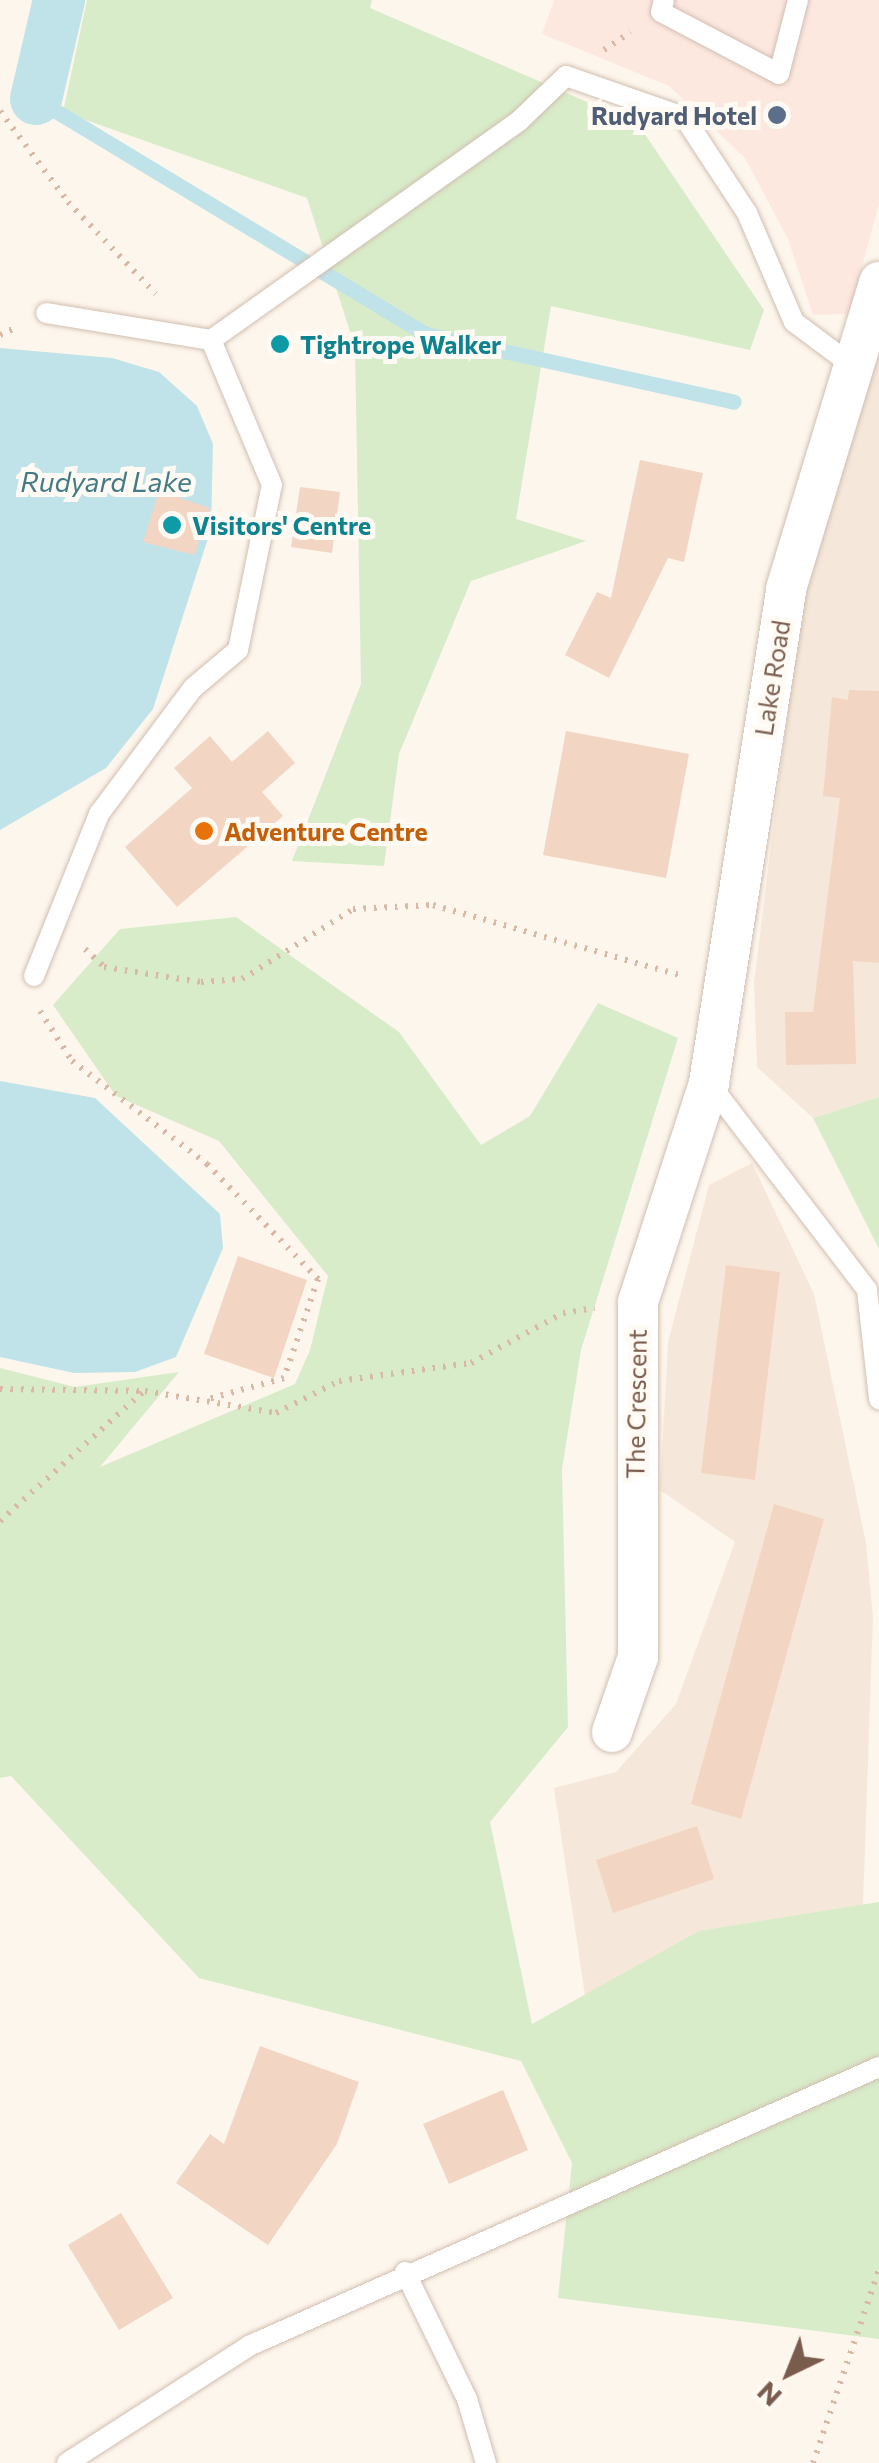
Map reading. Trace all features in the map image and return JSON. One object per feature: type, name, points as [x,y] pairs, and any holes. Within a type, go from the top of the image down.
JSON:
[{"type":"street","name":"Lake Road","points":[[709,1083],[720,987],[786,589],[879,282]]},
{"type":"street","name":"The Crescent","points":[[612,1732],[638,1657],[638,1302],[709,1083]]},
{"type":"lane","points":[[663,6],[779,74],[798,0]]},
{"type":"lane","points":[[46,314],[211,340],[519,121],[566,76],[684,117],[747,213],[794,322],[853,366]]},
{"type":"lane","points":[[34,976],[99,814],[192,688],[238,650],[272,485],[211,340]]},
{"type":"lane","points":[[709,1083],[868,1290],[879,1399]]},
{"type":"lane","points":[[68,2463],[159,2397],[406,2272],[879,2067]]},
{"type":"lane","points":[[406,2272],[467,2400],[486,2463]]},
{"type":"path","points":[[566,76],[663,6]]},
{"type":"path","points":[[0,111],[119,257],[211,340]]},
{"type":"path","points":[[58,924],[104,967],[202,982],[242,979],[353,908],[432,905],[720,987]]},
{"type":"path","points":[[34,976],[34,1003],[72,1061],[207,1164],[318,1279],[284,1378],[203,1400]]},
{"type":"path","points":[[0,1389],[145,1390],[276,1413],[338,1381],[470,1364],[563,1313],[638,1302]]},
{"type":"path","points":[[0,1521],[145,1390]]},
{"type":"path","points":[[813,2463],[879,2269]]},
{"type":"shaded area","name":"Rudyard Hotel","points":[[554,0],[879,0],[879,204],[849,314],[813,315],[788,239],[745,158],[669,86],[542,34]]},
{"type":"shaded area","points":[[879,338],[879,1097],[813,1118],[757,1067],[754,982],[805,573]]},
{"type":"shaded area","points":[[752,1163],[814,1294],[866,1543],[873,1617],[863,1905],[699,1932],[585,1995],[554,1788],[616,1772],[676,1704],[735,1542],[660,1490],[668,1342],[709,1185]]},
{"type":"green space","points":[[87,0],[372,0],[370,8],[638,124],[764,310],[750,350],[551,306],[516,519],[586,541],[471,581],[399,754],[384,866],[292,861],[361,684],[355,347],[307,198],[63,112]]},
{"type":"green space","points":[[236,917],[399,1032],[481,1145],[530,1116],[598,1003],[678,1038],[581,1350],[562,1469],[568,1727],[490,1822],[532,2024],[699,1931],[879,1902],[879,2339],[558,2298],[572,2163],[521,2061],[199,1978],[11,1776],[0,1778],[0,1368],[75,1387],[179,1372],[100,1467],[295,1384],[310,1350],[328,1276],[219,1141],[116,1096],[53,1005],[120,929]]},
{"type":"green space","points":[[879,1097],[879,1249],[813,1118]]},
{"type":"water","name":"Rudyard Lake","points":[[0,348],[112,358],[159,372],[197,406],[213,444],[211,529],[153,709],[106,768],[0,830]]},
{"type":"water","points":[[0,1081],[95,1098],[220,1214],[223,1248],[176,1357],[135,1372],[74,1373],[0,1357]]},
{"type":"building","points":[[640,460],[703,473],[684,562],[668,558],[609,678],[565,655],[597,592],[611,598]]},
{"type":"building","points":[[300,487],[340,492],[332,553],[291,547]]},
{"type":"building","name":"Visitors' Centre","points":[[159,491],[210,508],[194,555],[143,542]]},
{"type":"building","points":[[849,690],[879,691],[879,963],[853,961],[856,1064],[786,1065],[785,1012],[813,1012],[840,798],[823,796],[832,697],[848,700]]},
{"type":"building","name":"Adventure Centre","points":[[268,731],[295,763],[262,792],[283,816],[177,907],[125,847],[192,788],[174,768],[210,736],[232,762]]},
{"type":"building","points":[[566,731],[689,754],[666,878],[543,855]]},
{"type":"building","points":[[238,1256],[307,1280],[274,1378],[204,1354]]},
{"type":"building","points":[[726,1265],[780,1272],[755,1480],[701,1473]]},
{"type":"building","points":[[774,1504],[824,1519],[741,1819],[691,1804]]},
{"type":"building","points":[[697,1826],[714,1879],[613,1913],[596,1860]]},
{"type":"building","points":[[260,2046],[359,2082],[337,2144],[268,2245],[176,2183],[210,2134],[224,2144]]},
{"type":"building","points":[[503,2090],[528,2150],[449,2184],[423,2124]]},
{"type":"building","points":[[121,2213],[173,2298],[119,2330],[68,2245]]},
{"type":"waterway","points":[[36,99],[59,0]]},
{"type":"waterway","points":[[36,99],[426,334],[734,402]]},
{"type":"place","name":"Rudyard Hotel","points":[[777,115]]},
{"type":"place","name":"Tightrope Walker","points":[[280,344]]},
{"type":"place","name":"Visitors' Centre","points":[[172,525]]},
{"type":"place","name":"Adventure Centre","points":[[204,831]]}]
